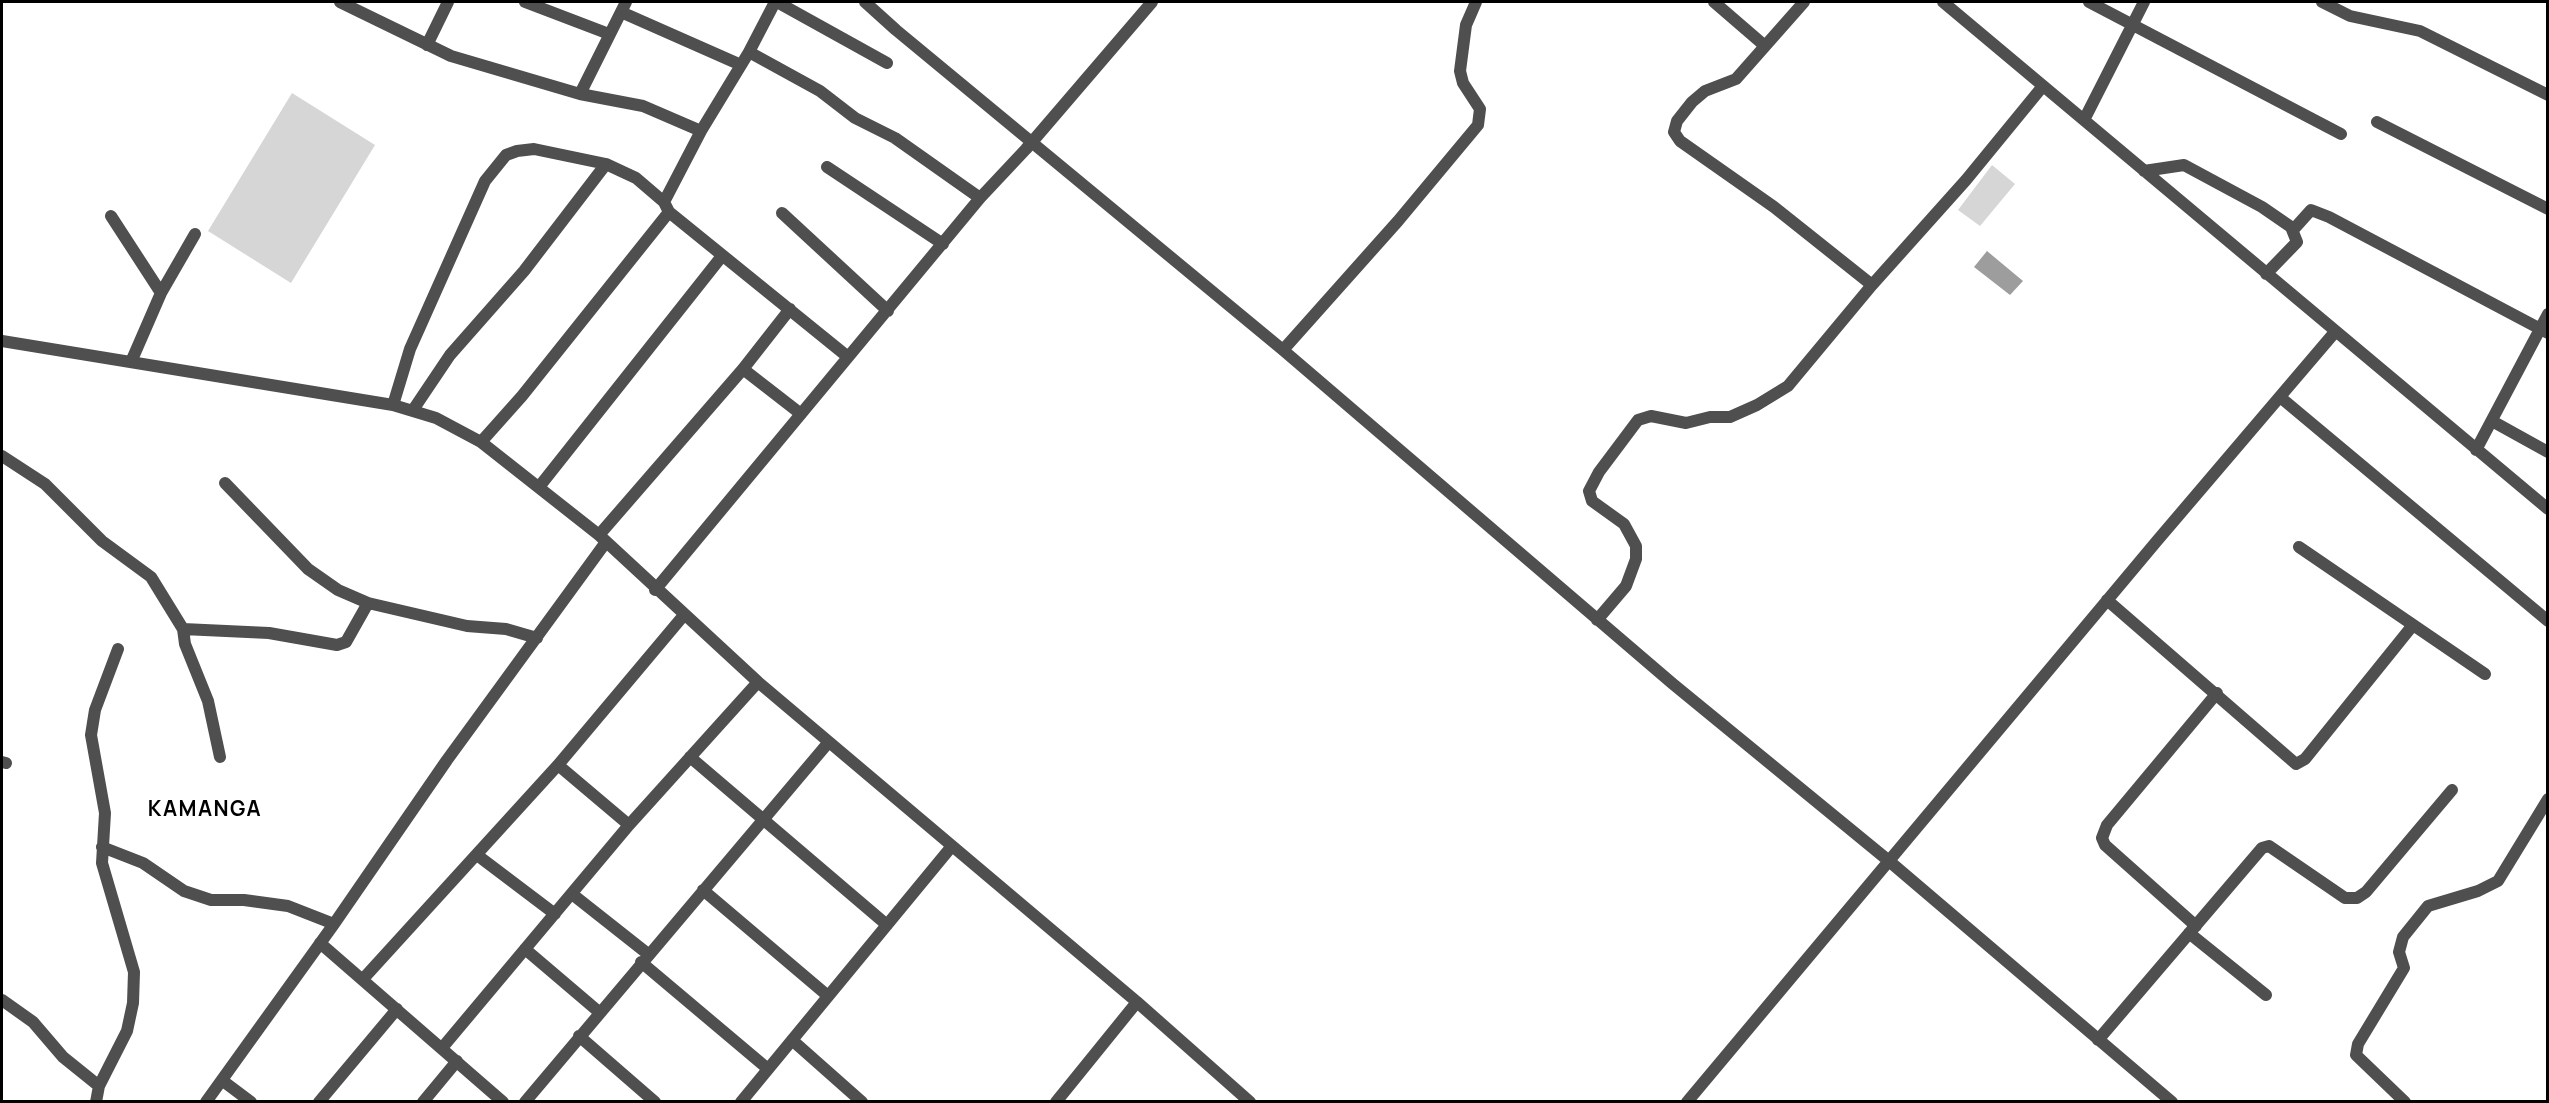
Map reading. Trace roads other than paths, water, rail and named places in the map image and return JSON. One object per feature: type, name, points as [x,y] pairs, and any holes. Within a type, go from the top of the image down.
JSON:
[{"type":"street","points":[[340,2],[451,56],[580,94],[643,106],[701,131]]},
{"type":"street","points":[[428,45],[448,2]]},
{"type":"street","points":[[525,2],[609,34]]},
{"type":"street","points":[[481,442],[522,396],[666,207],[701,131],[776,2],[887,63]]},
{"type":"street","points":[[865,2],[1283,350],[1597,620],[1889,861],[2172,1101]]},
{"type":"street","points":[[655,590],[980,198],[1152,2]]},
{"type":"street","points":[[1283,350],[1398,221],[1478,125],[1480,109],[1463,82],[1460,71],[1466,25],[1476,2]]},
{"type":"street","points":[[1714,2],[1765,46]]},
{"type":"street","points":[[1804,2],[1732,83],[1711,88],[1692,102],[1677,121],[1674,128],[1676,137],[1774,207],[1872,285]]},
{"type":"street","points":[[1943,2],[2547,509]]},
{"type":"street","points":[[2089,2],[2341,134]]},
{"type":"street","points":[[2084,120],[2144,2]]},
{"type":"street","points":[[2322,2],[2350,16],[2420,31],[2547,95]]},
{"type":"street","points":[[580,94],[624,7],[741,65]]},
{"type":"street","points":[[749,52],[820,91],[855,118],[895,138],[980,198]]},
{"type":"street","points":[[1597,620],[1626,586],[1636,560],[1636,546],[1627,527],[1592,501],[1589,491],[1599,472],[1638,420],[1651,416],[1686,423],[1710,417],[1730,417],[1769,399],[1797,377],[1872,285],[1966,180],[2043,86]]},
{"type":"street","points":[[2377,122],[2547,209]]},
{"type":"street","points":[[393,405],[418,330],[485,181],[506,155],[517,150],[534,149],[606,164],[636,178],[722,256],[848,357]]},
{"type":"street","points":[[413,410],[450,355],[524,271],[606,164]]},
{"type":"street","points":[[2144,171],[2184,165],[2262,207],[2293,230],[2297,242],[2266,274]]},
{"type":"street","points":[[827,167],[943,244]]},
{"type":"street","points":[[2293,230],[2311,210],[2329,217],[2544,331]]},
{"type":"street","points":[[782,213],[888,311]]},
{"type":"street","points":[[111,216],[161,293]]},
{"type":"street","points":[[131,362],[161,293],[195,234]]},
{"type":"street","points":[[539,487],[722,256]]},
{"type":"street","points":[[206,1101],[223,1081],[320,944],[447,760],[537,638],[602,538],[790,309]]},
{"type":"street","points":[[2476,450],[2544,331],[2547,314]]},
{"type":"street","points":[[1687,1101],[2335,332]]},
{"type":"street","points":[[2,341],[393,405],[413,410],[458,428],[481,442],[602,538],[655,590],[828,743],[1137,1002],[1250,1101]]},
{"type":"street","points":[[743,369],[801,414]]},
{"type":"street","points":[[2280,397],[2547,621]]},
{"type":"street","points":[[2492,421],[2547,452]]},
{"type":"street","points":[[2,456],[45,484],[102,541],[151,577],[183,629],[185,644],[208,700],[220,757]]},
{"type":"street","points":[[225,483],[308,569],[338,590],[368,603],[467,626],[506,629],[537,638]]},
{"type":"street","points":[[2299,547],[2485,674]]},
{"type":"street","points":[[2107,600],[2217,693],[2296,764],[2300,763],[2413,626]]},
{"type":"street","points":[[183,629],[257,632],[337,645],[346,642],[368,603]]},
{"type":"street","points":[[363,979],[558,765],[684,615]]},
{"type":"street","points":[[96,1101],[99,1086],[127,1031],[133,1003],[134,972],[106,883],[102,847],[105,813],[91,723],[118,649]]},
{"type":"street","points":[[442,1048],[629,825],[758,682]]},
{"type":"street","points":[[2217,693],[2108,825],[2102,838],[2105,845],[2266,995]]},
{"type":"street","points":[[525,1101],[828,743]]},
{"type":"street","points":[[690,757],[887,925]]},
{"type":"street","points":[[558,765],[629,825]]},
{"type":"street","points":[[2098,1040],[2258,852],[2269,846],[2345,898],[2357,898],[2366,892],[2452,790]]},
{"type":"street","points":[[2405,1101],[2356,1056],[2358,1044],[2404,968],[2400,952],[2403,937],[2428,906],[2478,891],[2498,881],[2547,799]]},
{"type":"street","points":[[741,1101],[952,846]]},
{"type":"street","points":[[102,847],[143,863],[184,891],[211,900],[244,900],[288,906],[334,924]]},
{"type":"street","points":[[477,855],[555,915]]},
{"type":"street","points":[[704,890],[828,996]]},
{"type":"street","points":[[572,894],[768,1070]]},
{"type":"street","points":[[320,944],[502,1101]]},
{"type":"street","points":[[525,949],[599,1012]]},
{"type":"street","points":[[2,1000],[33,1022],[63,1057],[99,1086]]},
{"type":"street","points":[[1056,1101],[1137,1002]]},
{"type":"street","points":[[319,1101],[396,1009]]},
{"type":"street","points":[[579,1036],[655,1101]]},
{"type":"street","points":[[792,1040],[862,1101]]},
{"type":"street","points":[[423,1101],[456,1061]]},
{"type":"street","points":[[223,1081],[251,1101]]},
{"type":"district","name":"KAMANGA","points":[[205,810]]}]
